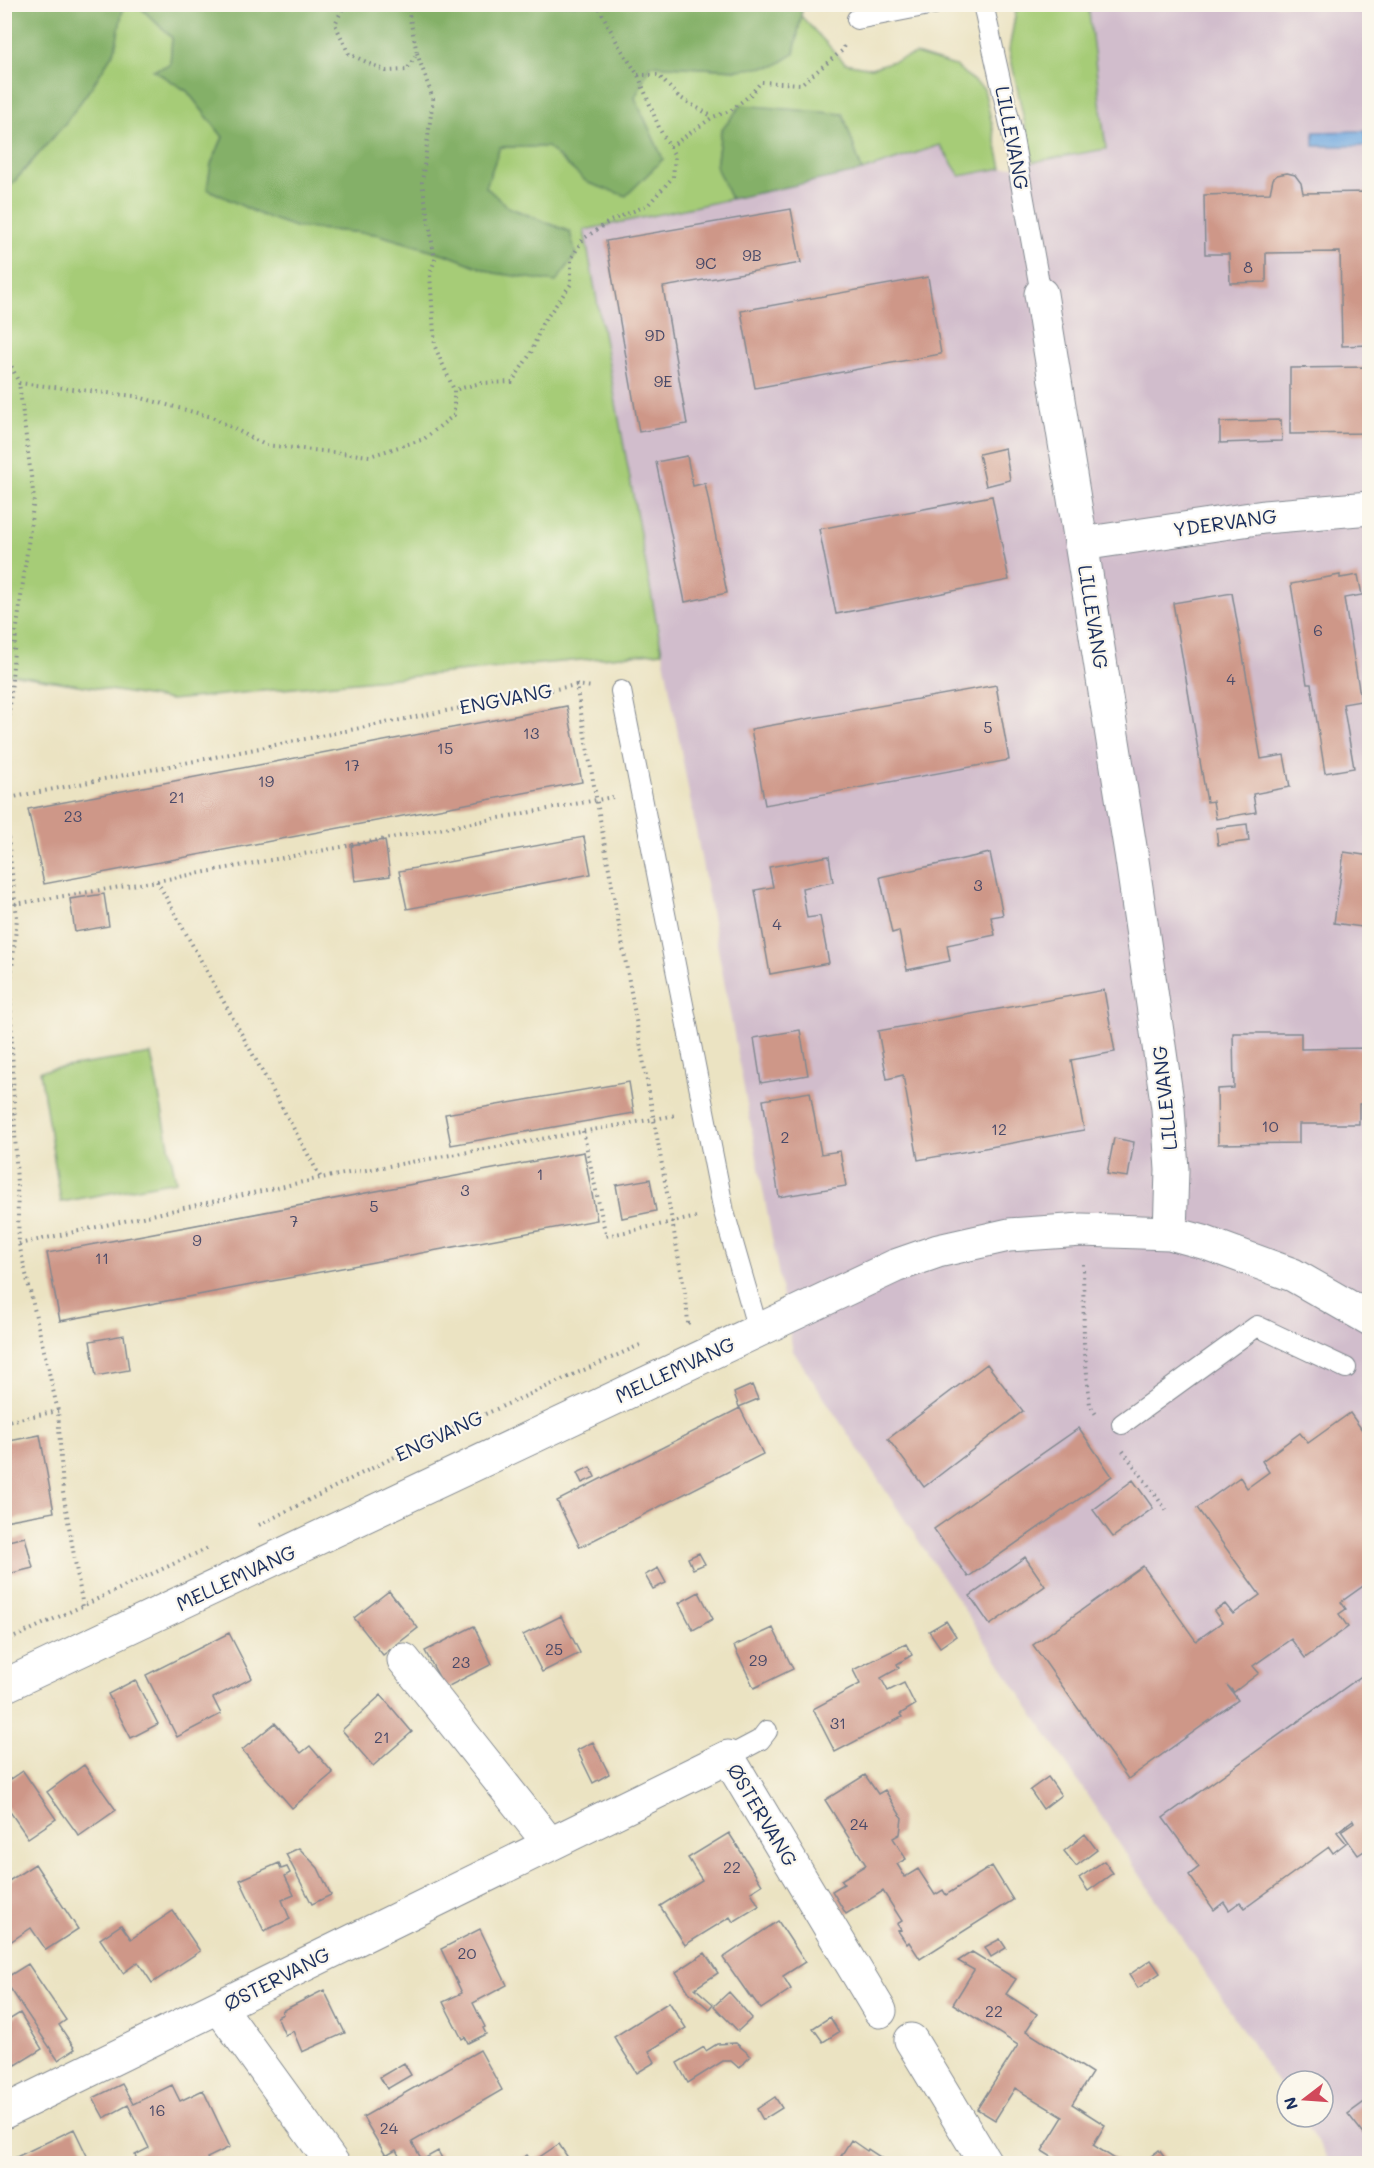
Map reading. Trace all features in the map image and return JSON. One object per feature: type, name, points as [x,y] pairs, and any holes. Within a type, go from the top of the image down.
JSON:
[{"type":"street","name":"LILLEVANG","points":[[1041,294],[1131,853],[1168,1108],[1172,1170],[1170,1233]]},
{"type":"street","name":"YDERVANG","points":[[1082,544],[1271,516],[1370,508]]},
{"type":"street","name":"MELLEMVANG","points":[[4,1686],[894,1266],[938,1251],[1009,1234],[1082,1230],[1170,1233],[1203,1242],[1293,1275],[1370,1319]]},
{"type":"street","points":[[404,1660],[549,1843]]},
{"type":"street","name":"ØSTERVANG","points":[[4,2112],[728,1757],[880,2011]]},
{"type":"street","points":[[220,2008],[333,2163]]},
{"type":"street","points":[[910,2040],[986,2163]]},
{"type":"lane","points":[[857,19],[934,4]]},
{"type":"lane","name":"LILLEVANG","points":[[983,4],[1012,133],[1041,294]]},
{"type":"lane","points":[[621,691],[724,1212],[758,1330]]},
{"type":"lane","points":[[1112,1424],[1257,1326],[1346,1368]]},
{"type":"lane","points":[[728,1757],[760,1740],[767,1731]]},
{"type":"path","points":[[345,4],[335,24],[349,54],[386,70],[407,70],[417,53]]},
{"type":"path","points":[[19,383],[134,396],[212,417],[265,445],[370,456],[424,439],[454,416],[454,390],[435,347],[430,274],[435,260],[422,182],[434,99],[417,53],[407,4]]},
{"type":"path","points":[[454,390],[481,383],[512,382],[531,353],[542,324],[571,284],[571,259],[583,239],[610,221],[648,205],[673,177],[675,156],[660,130],[638,75],[619,46],[597,4]]},
{"type":"path","points":[[669,147],[713,117],[730,111],[750,95],[761,82],[801,84],[843,50],[857,19]]},
{"type":"path","points":[[638,75],[658,75],[679,97],[713,117]]},
{"type":"path","points":[[4,350],[19,383],[34,500],[14,650],[4,799],[17,918],[7,988],[19,1244],[58,1412],[63,1492],[83,1606],[80,1652]]},
{"type":"path","points":[[4,369],[11,365]]},
{"type":"path","name":"ENGVANG","points":[[4,799],[576,685],[686,1299],[688,1323],[677,1328]]},
{"type":"path","points":[[15,904],[641,792]]},
{"type":"path","points":[[157,880],[321,1178]]},
{"type":"path","points":[[4,1086],[13,1085]]},
{"type":"path","points":[[19,1244],[321,1178],[704,1110]]},
{"type":"path","points":[[583,1131],[606,1236],[724,1212]]},
{"type":"path","points":[[1082,1230],[1084,1343],[1089,1405],[1112,1424]]},
{"type":"path","name":"ENGVANG","points":[[255,1526],[436,1436],[644,1343]]},
{"type":"path","points":[[4,1422],[58,1412]]},
{"type":"path","points":[[1122,1450],[1167,1511]]},
{"type":"path","points":[[4,1642],[212,1546]]},
{"type":"shaded area","points":[[1088,5],[1369,5],[1369,2163],[1331,2163],[1308,2129],[1335,2129],[1335,2069],[1275,2069],[1275,2079],[793,1351],[584,230],[862,171],[940,145],[960,176],[1106,149]]},
{"type":"green space","points":[[5,4],[120,4],[123,9],[115,50],[93,85],[64,125],[5,192]]},
{"type":"green space","points":[[120,5],[138,5],[172,38],[170,65],[153,70],[187,91],[223,137],[211,164],[295,227],[376,234],[448,255],[494,273],[571,232],[508,207],[485,187],[500,147],[547,147],[588,183],[663,159],[635,98],[650,65],[737,70],[794,54],[801,16],[845,63],[871,68],[916,54],[955,66],[984,89],[1002,168],[960,176],[940,145],[862,171],[843,114],[721,131],[716,167],[731,199],[584,230],[662,652],[171,700],[5,673],[5,192],[64,125],[123,9]]},
{"type":"green space","points":[[138,5],[803,5],[794,54],[775,66],[737,70],[650,65],[635,98],[663,159],[626,196],[588,183],[547,147],[500,147],[486,187],[508,207],[570,232],[576,255],[556,282],[494,273],[448,255],[376,234],[295,227],[261,215],[207,189],[211,164],[223,137],[187,91],[153,70],[170,65],[172,38]]},
{"type":"green space","points":[[1017,5],[1088,5],[1106,149],[1033,162],[1009,50]]},
{"type":"green space","points":[[741,105],[843,114],[862,171],[731,199],[716,167],[721,131]]},
{"type":"green space","points":[[151,1054],[176,1181],[61,1202],[40,1071]]},
{"type":"water","points":[[1365,131],[1366,146],[1314,146],[1314,132]]},
{"type":"building","points":[[1287,173],[1295,175],[1301,183],[1303,193],[1370,192],[1370,345],[1342,346],[1340,252],[1266,253],[1266,282],[1230,283],[1229,254],[1205,254],[1204,195],[1270,193],[1273,179],[1277,175]]},
{"type":"building","points":[[791,209],[801,263],[663,287],[687,424],[639,432],[606,241]]},
{"type":"building","points":[[928,277],[941,354],[755,388],[741,311]]},
{"type":"building","points":[[1370,367],[1370,433],[1290,434],[1290,368]]},
{"type":"building","points":[[1281,420],[1282,441],[1220,443],[1220,422]]},
{"type":"building","points":[[1005,448],[1010,480],[986,486],[979,454]]},
{"type":"building","points":[[687,456],[693,486],[705,483],[727,593],[685,602],[656,462]]},
{"type":"building","points":[[992,496],[1009,580],[836,614],[819,529]]},
{"type":"building","points":[[1340,575],[1340,578],[1358,575],[1362,595],[1344,598],[1361,701],[1343,704],[1354,768],[1325,773],[1311,684],[1307,684],[1291,584]]},
{"type":"building","points":[[1232,593],[1261,759],[1284,755],[1290,787],[1253,794],[1256,812],[1216,819],[1213,801],[1207,802],[1173,603]]},
{"type":"building","points":[[996,685],[1009,760],[765,805],[751,729]]},
{"type":"building","points":[[567,706],[582,782],[44,884],[28,809]]},
{"type":"building","points":[[1247,824],[1249,841],[1218,845],[1216,828]]},
{"type":"building","points":[[584,837],[591,874],[407,909],[399,871]]},
{"type":"building","points":[[385,840],[390,876],[355,881],[351,845]]},
{"type":"building","points":[[1344,852],[1370,856],[1370,880],[1362,927],[1334,923]]},
{"type":"building","points":[[990,853],[1003,915],[991,917],[995,935],[947,945],[950,961],[907,970],[899,931],[892,933],[880,877]]},
{"type":"building","points":[[829,856],[833,882],[802,888],[807,918],[820,916],[829,963],[770,974],[755,890],[773,887],[769,867]]},
{"type":"building","points":[[104,894],[109,926],[75,932],[70,899]]},
{"type":"building","points":[[1104,990],[1115,1052],[1071,1060],[1084,1130],[918,1160],[903,1075],[887,1079],[878,1031]]},
{"type":"building","points":[[800,1030],[808,1075],[761,1083],[754,1038]]},
{"type":"building","points":[[1233,1033],[1301,1033],[1301,1049],[1370,1048],[1370,1104],[1359,1104],[1359,1124],[1299,1124],[1299,1143],[1218,1144],[1217,1089],[1234,1088]]},
{"type":"building","points":[[629,1082],[634,1113],[451,1145],[445,1114]]},
{"type":"building","points":[[810,1092],[821,1154],[840,1151],[846,1186],[779,1197],[763,1100]]},
{"type":"building","points":[[1114,1138],[1134,1142],[1128,1177],[1107,1174]]},
{"type":"building","points":[[584,1152],[597,1220],[60,1321],[47,1253]]},
{"type":"building","points":[[650,1179],[656,1211],[622,1218],[616,1185]]},
{"type":"building","points":[[124,1335],[129,1370],[96,1376],[90,1341]]},
{"type":"building","points":[[987,1364],[1023,1411],[924,1487],[888,1439]]},
{"type":"building","points":[[752,1385],[758,1399],[739,1407],[734,1393]]},
{"type":"building","points":[[740,1408],[763,1454],[580,1547],[557,1501]]},
{"type":"building","points":[[1350,1413],[1370,1441],[1370,1581],[1341,1602],[1346,1609],[1339,1614],[1348,1627],[1305,1658],[1291,1639],[1253,1666],[1259,1673],[1234,1692],[1227,1685],[1238,1700],[1128,1779],[1033,1645],[1143,1566],[1196,1641],[1222,1622],[1214,1611],[1225,1604],[1233,1614],[1260,1595],[1197,1508],[1240,1477],[1247,1488],[1269,1472],[1262,1461],[1300,1433],[1308,1443]]},
{"type":"building","points":[[1079,1428],[1112,1476],[968,1577],[934,1529]]},
{"type":"building","points":[[40,1435],[54,1512],[4,1521],[4,1442]]},
{"type":"building","points":[[590,1467],[595,1477],[582,1483],[577,1473]]},
{"type":"building","points":[[1133,1480],[1153,1508],[1113,1537],[1093,1510]]},
{"type":"building","points":[[25,1537],[33,1568],[4,1575],[4,1542]]},
{"type":"building","points":[[699,1553],[705,1564],[693,1569],[688,1558]]},
{"type":"building","points":[[1025,1557],[1045,1586],[990,1625],[970,1596]]},
{"type":"building","points":[[658,1568],[666,1583],[653,1589],[645,1575]]},
{"type":"building","points":[[389,1591],[418,1628],[383,1655],[354,1618]]},
{"type":"building","points":[[699,1592],[713,1619],[693,1630],[679,1603]]},
{"type":"building","points":[[561,1616],[580,1653],[542,1672],[523,1635]]},
{"type":"building","points":[[946,1621],[956,1636],[940,1647],[929,1631]]},
{"type":"building","points":[[474,1626],[492,1664],[445,1688],[425,1651]]},
{"type":"building","points":[[773,1628],[793,1669],[754,1688],[734,1646]]},
{"type":"building","points":[[229,1633],[252,1678],[213,1698],[221,1714],[177,1737],[146,1675]]},
{"type":"building","points":[[906,1644],[912,1655],[897,1664],[899,1668],[881,1678],[888,1691],[904,1683],[915,1705],[900,1714],[902,1717],[835,1752],[813,1709],[860,1684],[853,1670]]},
{"type":"building","points":[[1370,1670],[1370,1847],[1358,1855],[1341,1831],[1354,1822],[1353,1820],[1337,1832],[1346,1843],[1333,1853],[1329,1847],[1245,1908],[1240,1902],[1229,1910],[1224,1902],[1214,1910],[1189,1875],[1199,1867],[1163,1818]]},
{"type":"building","points":[[135,1680],[158,1724],[131,1738],[108,1694]]},
{"type":"building","points":[[381,1695],[412,1732],[373,1766],[342,1730]]},
{"type":"building","points":[[275,1723],[301,1753],[310,1746],[333,1773],[292,1808],[242,1750]]},
{"type":"building","points":[[593,1742],[609,1774],[593,1783],[577,1750]]},
{"type":"building","points":[[84,1765],[116,1810],[79,1836],[47,1792]]},
{"type":"building","points":[[23,1771],[56,1819],[28,1838],[4,1803],[4,1784]]},
{"type":"building","points":[[865,1775],[878,1794],[885,1790],[902,1818],[900,1834],[893,1838],[906,1859],[897,1864],[905,1877],[918,1869],[935,1895],[943,1890],[946,1895],[992,1866],[1013,1900],[920,1959],[909,1942],[907,1944],[898,1931],[901,1930],[897,1924],[902,1921],[883,1891],[846,1914],[832,1891],[844,1884],[841,1880],[866,1865],[825,1800]]},
{"type":"building","points":[[1048,1777],[1061,1795],[1043,1809],[1030,1790]]},
{"type":"building","points":[[729,1833],[762,1885],[751,1892],[759,1906],[733,1922],[730,1917],[685,1945],[660,1906],[702,1880],[688,1858]]},
{"type":"building","points":[[1085,1834],[1097,1850],[1076,1866],[1064,1851]]},
{"type":"building","points":[[299,1848],[318,1868],[331,1895],[312,1904],[286,1854]]},
{"type":"building","points":[[1104,1861],[1113,1873],[1088,1891],[1079,1878]]},
{"type":"building","points":[[279,1863],[281,1869],[287,1867],[290,1873],[285,1876],[294,1895],[282,1900],[290,1919],[264,1931],[240,1880]]},
{"type":"building","points":[[35,1864],[78,1929],[46,1950],[31,1928],[4,1946],[4,1884]]},
{"type":"building","points":[[173,1911],[200,1951],[152,1983],[138,1962],[123,1973],[100,1939],[121,1925],[131,1939]]},
{"type":"building","points":[[778,1921],[805,1962],[783,1976],[791,1989],[761,2009],[723,1958]]},
{"type":"building","points":[[480,1929],[507,1985],[473,2003],[486,2034],[468,2043],[465,2037],[462,2039],[443,2002],[462,1993],[441,1949]]},
{"type":"building","points":[[1000,1939],[1006,1948],[991,1957],[985,1947]]},
{"type":"building","points":[[972,1952],[1016,1979],[1006,1994],[1037,2014],[1026,2031],[1092,2073],[1072,2104],[1105,2125],[1093,2145],[1123,2164],[1063,2164],[1042,2151],[1063,2117],[1015,2088],[995,2120],[977,2109],[1018,2045],[953,2004],[974,1970],[958,1961]]},
{"type":"building","points":[[705,1953],[718,1973],[695,1988],[713,2004],[709,2009],[689,1992],[676,1972]]},
{"type":"building","points":[[1151,1960],[1160,1973],[1138,1988],[1129,1975]]},
{"type":"building","points":[[28,1964],[66,2020],[59,2025],[75,2049],[58,2060],[4,1979]]},
{"type":"building","points":[[324,1990],[345,2033],[302,2052],[293,2031],[285,2035],[277,2017],[283,2014],[282,2011]]},
{"type":"building","points":[[729,1992],[752,2018],[738,2031],[714,2006]]},
{"type":"building","points":[[669,2002],[686,2028],[649,2051],[655,2062],[637,2073],[614,2037]]},
{"type":"building","points":[[20,2013],[42,2049],[16,2065],[4,2047],[4,2023]]},
{"type":"building","points":[[830,2017],[839,2032],[823,2042],[813,2028]]},
{"type":"building","points":[[736,2043],[751,2056],[739,2068],[731,2061],[723,2061],[688,2083],[677,2063],[704,2047],[706,2051],[717,2044]]},
{"type":"building","points":[[480,2050],[502,2090],[412,2142],[422,2160],[438,2151],[445,2164],[395,2164],[401,2160],[396,2150],[386,2156],[363,2117]]},
{"type":"building","points":[[404,2063],[411,2075],[387,2089],[380,2077]]},
{"type":"building","points":[[122,2084],[133,2104],[172,2085],[180,2101],[203,2090],[230,2147],[207,2158],[210,2164],[139,2164],[135,2155],[149,2148],[128,2105],[104,2118],[93,2098]]},
{"type":"building","points":[[775,2097],[782,2108],[763,2120],[757,2109]]},
{"type":"building","points":[[1370,2098],[1370,2142],[1348,2114]]},
{"type":"building","points":[[74,2129],[91,2164],[4,2164],[4,2163]]},
{"type":"building","points":[[851,2140],[867,2151],[868,2149],[891,2164],[836,2164]]},
{"type":"building","points":[[559,2144],[572,2164],[514,2164],[527,2155],[532,2162]]},
{"type":"building","points":[[1159,2150],[1169,2164],[1149,2164],[1146,2160]]}]
